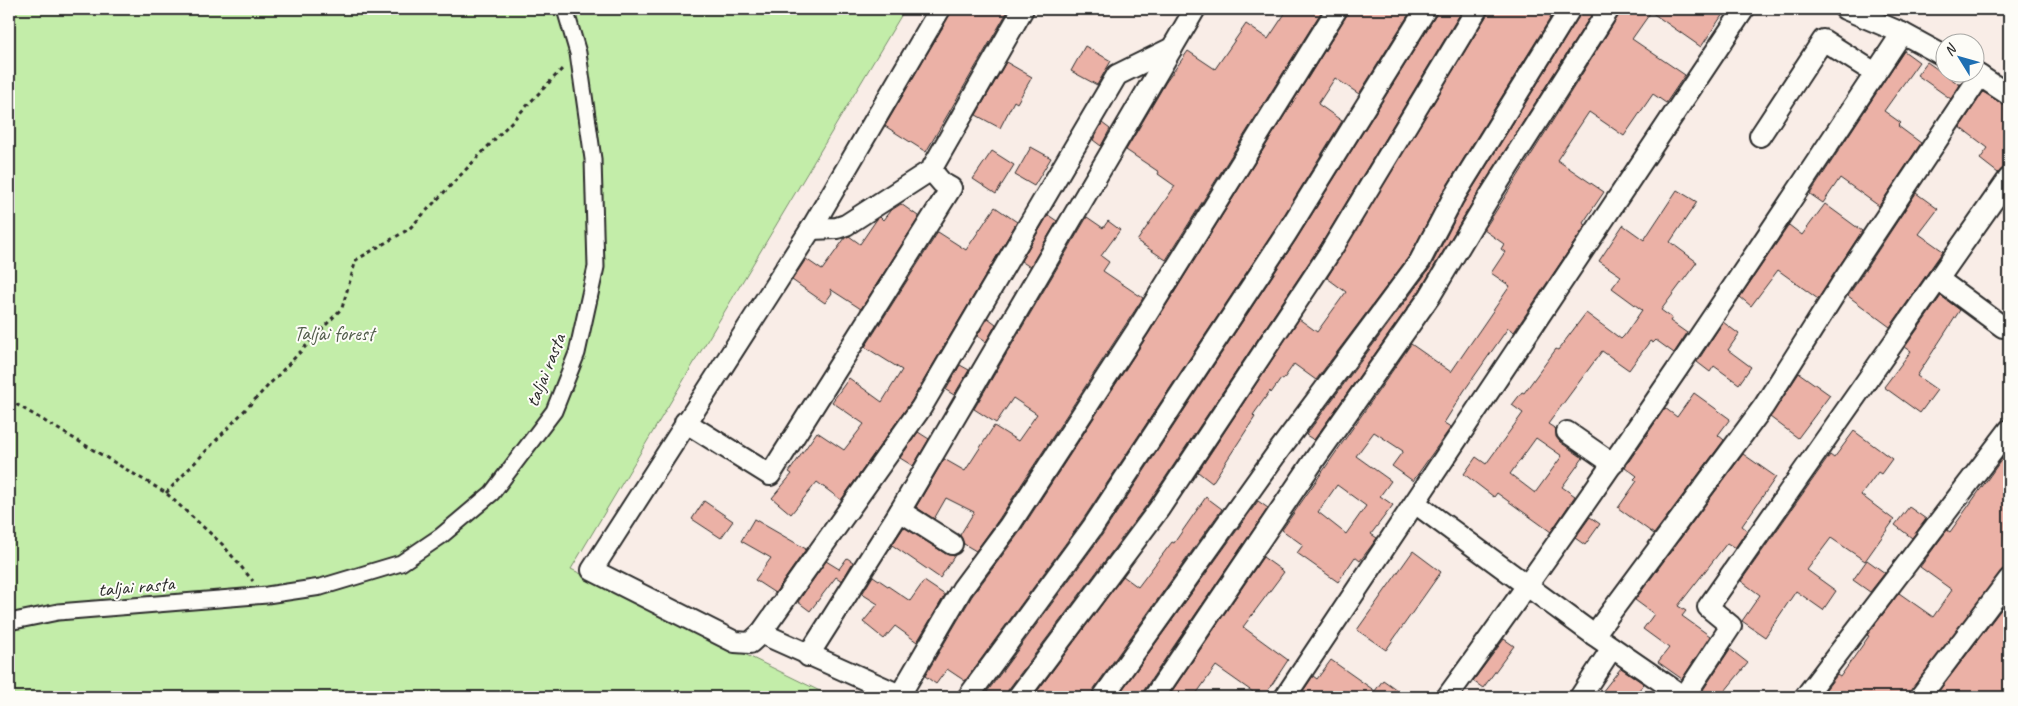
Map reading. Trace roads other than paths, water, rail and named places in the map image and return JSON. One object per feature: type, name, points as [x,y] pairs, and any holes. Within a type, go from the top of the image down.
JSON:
[{"type":"street","name":"taljai rasta","points":[[9,622],[58,612],[268,595],[321,587],[401,563],[441,536],[492,493],[554,411],[577,353],[596,267],[593,159],[578,53],[565,9]]},
{"type":"street","points":[[940,9],[811,228],[592,570],[735,642],[750,643],[761,633],[921,408],[1117,75],[1172,48]]},
{"type":"street","points":[[811,228],[837,228],[846,225],[931,170],[1023,9]]},
{"type":"street","points":[[808,656],[900,511],[1195,9]]},
{"type":"street","points":[[761,633],[808,656],[902,696],[962,589],[1009,526],[1134,335],[1337,9]]},
{"type":"street","points":[[968,697],[1092,528],[1286,234],[1426,9]]},
{"type":"street","points":[[1018,697],[1160,509],[1330,252],[1477,9]]},
{"type":"street","points":[[1103,697],[1278,453],[1420,261],[1454,198],[1570,9]]},
{"type":"street","points":[[1154,697],[1315,459],[1430,296],[1491,194],[1609,9]]},
{"type":"street","points":[[1285,697],[1744,9]]},
{"type":"street","points":[[1845,9],[1902,33],[1936,52]]},
{"type":"street","points":[[1447,697],[1528,586],[1694,347],[1902,33]]},
{"type":"street","points":[[1760,136],[1823,40],[1875,73]]},
{"type":"street","points":[[1986,80],[2009,95]]},
{"type":"street","points":[[1594,635],[1764,406],[1972,82]]},
{"type":"street","points":[[685,422],[770,475],[951,188],[942,183],[931,170]]},
{"type":"street","points":[[1415,503],[1612,648],[1684,697],[1731,626],[1708,607],[2009,178]]},
{"type":"street","points":[[1938,279],[2003,327]]},
{"type":"street","points":[[1806,697],[2009,430]]},
{"type":"street","points":[[1567,432],[1613,464]]},
{"type":"street","points":[[900,511],[952,544]]},
{"type":"street","points":[[1920,697],[2009,579]]},
{"type":"street","points":[[1580,697],[1612,648]]},
{"type":"park label","name":"Taljai forest","points":[[334,333]]}]
